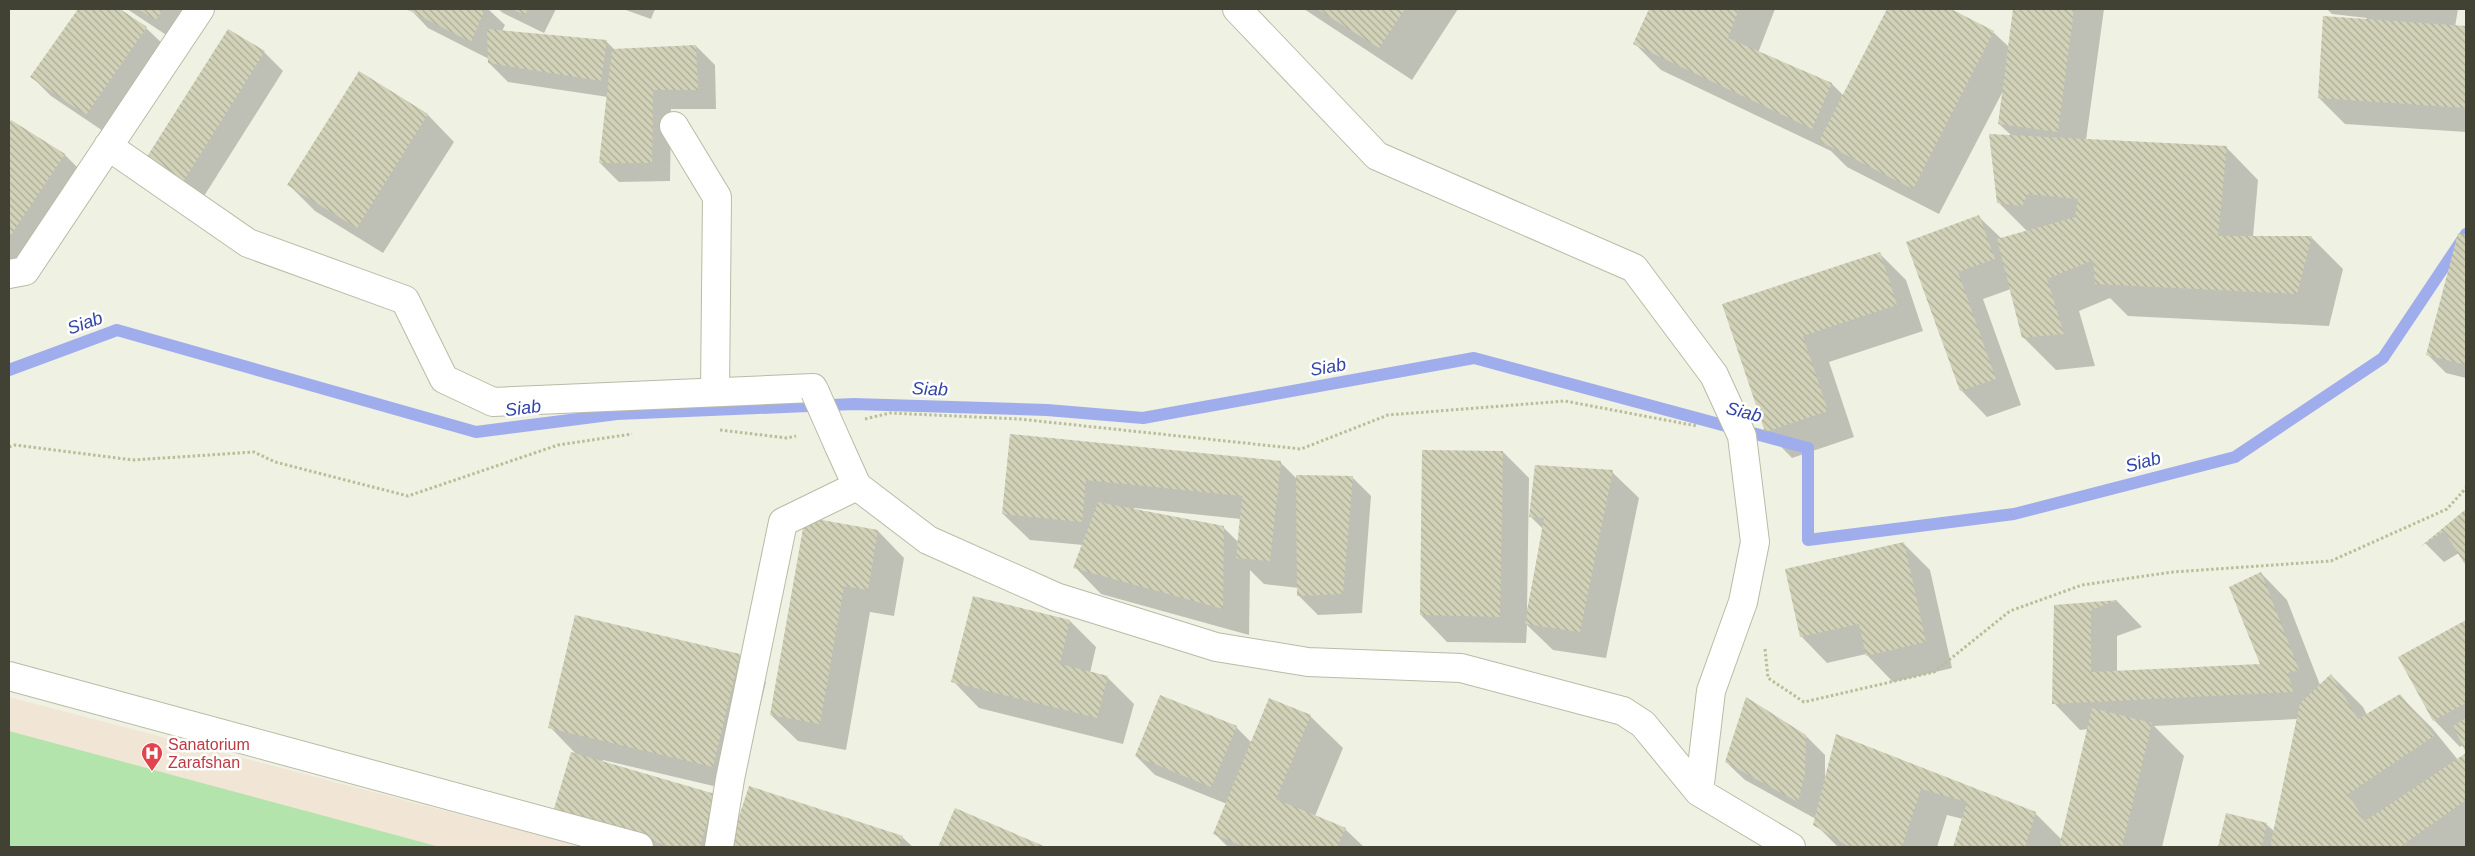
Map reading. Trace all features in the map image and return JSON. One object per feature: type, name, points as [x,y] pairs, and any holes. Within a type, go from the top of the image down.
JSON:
[{"type":"street","points":[[9,274],[25,271],[200,9]]},
{"type":"street","points":[[1237,9],[1377,156],[1634,268],[1714,375],[1743,440],[1755,542],[1743,602],[1711,691],[1699,792]]},
{"type":"street","points":[[674,126],[716,197],[715,392]]},
{"type":"street","points":[[108,146],[248,243],[405,300],[444,380],[494,402],[813,388],[857,486],[928,540],[1056,597],[1216,647],[1308,662],[1461,668],[1623,710],[1643,724],[1699,792],[1792,847]]},
{"type":"street","points":[[719,847],[730,779],[783,522],[857,486]]},
{"type":"street","points":[[9,676],[639,847]]},
{"type":"path","points":[[862,420],[890,413],[1019,419],[1301,449],[1388,415],[1565,401],[1705,427],[1743,440]]},
{"type":"path","points":[[713,429],[787,438],[797,435]]},
{"type":"path","points":[[9,447],[15,445],[133,460],[254,452],[275,462],[408,496],[558,445],[636,433]]},
{"type":"path","points":[[1764,643],[1768,678],[1804,702],[1878,686],[1934,672],[2010,611],[2082,585],[2173,572],[2331,561],[2447,509],[2466,488]]},
{"type":"shaded area","name":"Sanatorium Zarafshan","points":[[9,697],[584,847],[9,847]]},
{"type":"green space","points":[[9,731],[440,847],[9,847]]},
{"type":"building","points":[[78,9],[120,9],[147,27],[86,115],[30,77]]},
{"type":"building","points":[[138,9],[163,9],[156,20]]},
{"type":"building","points":[[406,9],[485,9],[471,42]]},
{"type":"building","points":[[512,9],[528,9],[525,15]]},
{"type":"building","points":[[1317,9],[1405,9],[1379,48]]},
{"type":"building","points":[[1649,9],[1739,9],[1728,38],[1832,83],[1812,129],[1633,44]]},
{"type":"building","points":[[1887,9],[1951,9],[1994,31],[1913,189],[1819,141]]},
{"type":"building","points":[[2013,9],[2074,9],[2058,132],[1998,124]]},
{"type":"building","points":[[2323,16],[2466,26],[2466,108],[2318,98]]},
{"type":"building","points":[[228,29],[265,51],[180,187],[143,163]]},
{"type":"building","points":[[487,29],[607,40],[601,81],[488,63]]},
{"type":"building","points":[[696,45],[698,90],[653,90],[652,163],[599,163],[612,49]]},
{"type":"building","points":[[359,71],[428,114],[357,228],[287,185]]},
{"type":"building","points":[[11,120],[65,154],[9,238],[9,123]]},
{"type":"building","points":[[1989,134],[2227,146],[2218,236],[2312,236],[2297,294],[2095,284],[2093,260],[2047,279],[2064,334],[2022,338],[1997,239],[2075,217],[2078,199],[2028,194],[2022,206],[1997,203]]},
{"type":"building","points":[[1979,215],[1995,259],[1958,272],[1996,379],[1960,391],[1906,242]]},
{"type":"building","points":[[2458,233],[2466,235],[2466,365],[2426,355]]},
{"type":"building","points":[[1880,252],[1897,305],[1803,336],[1828,411],[1765,432],[1722,304]]},
{"type":"building","points":[[1010,434],[1281,461],[1270,561],[1236,558],[1242,496],[1086,480],[1082,522],[1002,514]]},
{"type":"building","points":[[1422,450],[1503,451],[1500,617],[1420,615]]},
{"type":"building","points":[[1535,465],[1613,470],[1580,632],[1525,624],[1544,518],[1529,517]]},
{"type":"building","points":[[1296,475],[1353,476],[1343,594],[1297,596]]},
{"type":"building","points":[[1098,502],[1224,526],[1223,609],[1073,568]]},
{"type":"building","points":[[2466,509],[2466,566],[2444,531],[2420,547]]},
{"type":"building","points":[[805,517],[878,530],[868,590],[844,586],[820,724],[770,715]]},
{"type":"building","points":[[1904,542],[1926,642],[1866,656],[1859,624],[1800,637],[1785,569]]},
{"type":"building","points":[[2261,572],[2299,670],[2288,673],[2293,692],[2052,704],[2054,605],[2118,600],[2091,610],[2091,672],[2260,664],[2229,587]]},
{"type":"building","points":[[973,596],[1070,620],[1060,664],[1108,676],[1097,718],[951,682]]},
{"type":"building","points":[[575,615],[740,654],[713,767],[548,728]]},
{"type":"building","points":[[2466,620],[2466,703],[2433,721],[2398,657]]},
{"type":"building","points":[[2331,674],[2358,719],[2400,694],[2434,736],[2348,794],[2365,821],[2466,753],[2466,800],[2400,847],[2270,847],[2300,703]]},
{"type":"building","points":[[1160,695],[1237,726],[1211,787],[1135,756]]},
{"type":"building","points":[[1746,697],[1806,735],[1805,774],[1798,802],[1725,762]]},
{"type":"building","points":[[1269,698],[1311,715],[1276,799],[1346,828],[1337,847],[1246,847],[1213,834]]},
{"type":"building","points":[[2092,708],[2152,723],[2122,847],[2059,847]]},
{"type":"building","points":[[2466,718],[2466,753],[2453,726]]},
{"type":"building","points":[[1836,734],[2036,812],[2025,847],[1953,847],[1967,802],[1921,789],[1902,847],[1849,847],[1813,825]]},
{"type":"building","points":[[571,752],[715,794],[700,847],[672,847],[553,812]]},
{"type":"building","points":[[749,786],[903,836],[899,847],[729,847]]},
{"type":"building","points":[[955,808],[1046,847],[938,847]]},
{"type":"building","points":[[2226,813],[2267,823],[2262,847],[2218,847]]},
{"type":"waterway","name":"Siab","points":[[9,370],[117,330],[476,432],[617,414],[854,404],[1047,410],[1143,418],[1474,358],[1808,448],[1808,540],[2014,514],[2235,457],[2383,358],[2466,234]]},
{"type":"place","name":"Sanatorium Zarafshan","points":[[152,772]]}]
